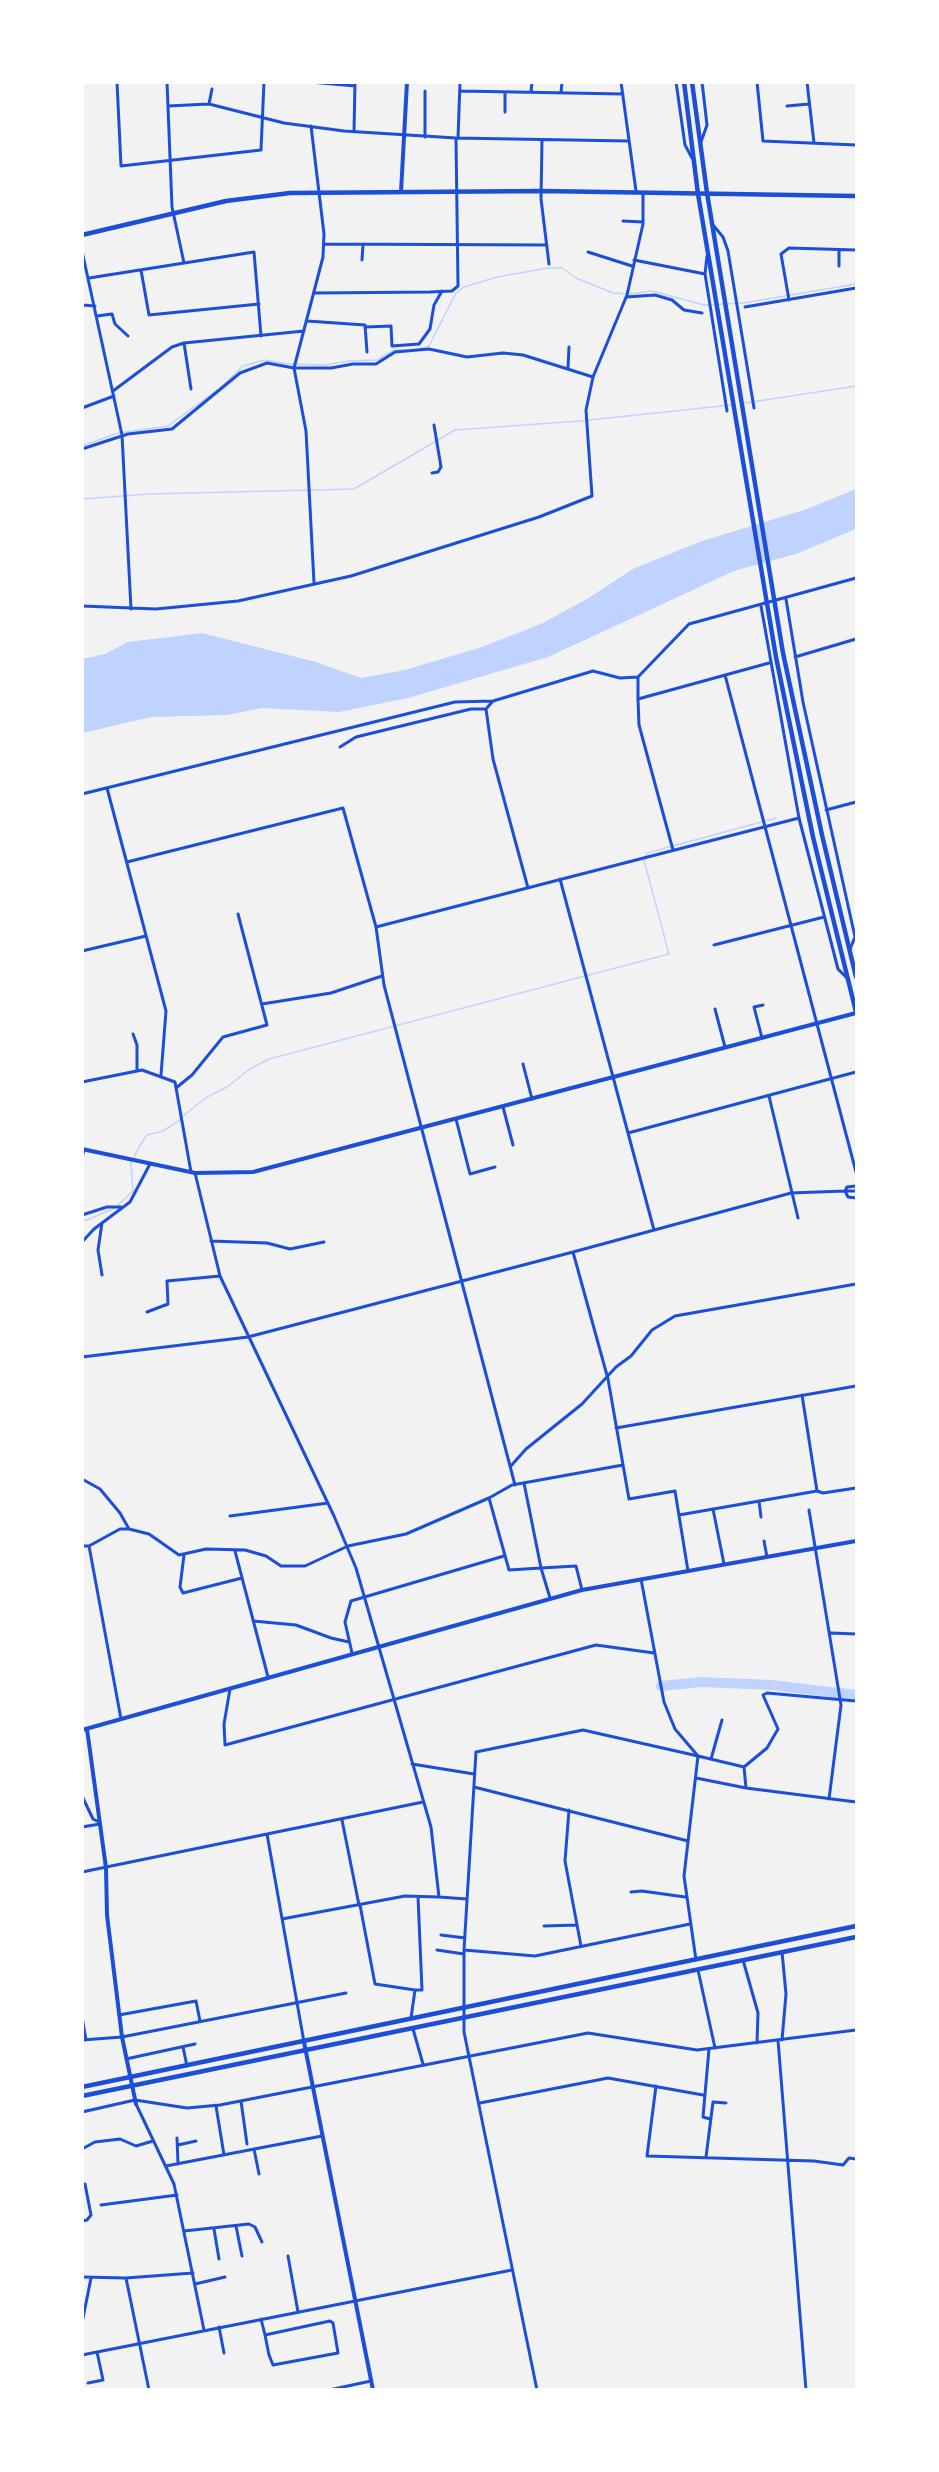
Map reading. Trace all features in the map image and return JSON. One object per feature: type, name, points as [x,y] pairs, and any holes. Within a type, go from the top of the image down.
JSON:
[{"type":"main road","points":[[684,82],[698,194],[774,646],[813,837],[856,1013]]},
{"type":"main road","points":[[692,82],[707,194],[783,652],[856,976]]},
{"type":"main road","points":[[82,235],[225,201],[319,192],[542,191],[856,196]]},
{"type":"main road","points":[[82,2087],[856,1926]]},
{"type":"main road","points":[[82,2096],[132,2088],[856,1936]]},
{"type":"street","points":[[117,82],[121,166],[261,150],[264,82]]},
{"type":"street","points":[[167,82],[173,214],[184,263]]},
{"type":"street","points":[[310,82],[355,84],[354,131]]},
{"type":"street","points":[[401,192],[407,82]]},
{"type":"street","points":[[314,293],[452,291],[458,286],[456,192],[460,82]]},
{"type":"street","points":[[531,82],[531,92]]},
{"type":"street","points":[[561,93],[562,82]]},
{"type":"street","points":[[621,82],[636,192]]},
{"type":"street","points":[[676,82],[685,145],[693,159]]},
{"type":"street","points":[[700,145],[707,125],[702,82]]},
{"type":"street","points":[[757,82],[763,141],[856,146]]},
{"type":"street","points":[[807,82],[814,143]]},
{"type":"street","points":[[209,104],[212,89]]},
{"type":"street","points":[[425,91],[425,137]]},
{"type":"street","points":[[460,91],[623,94]]},
{"type":"street","points":[[505,92],[505,112]]},
{"type":"street","points":[[168,106],[209,104],[311,126],[425,137],[628,141]]},
{"type":"street","points":[[787,106],[810,104]]},
{"type":"street","points":[[311,126],[324,244],[314,293],[294,368],[306,431],[314,584]]},
{"type":"street","points":[[542,140],[542,191],[549,264]]},
{"type":"street","points":[[82,606],[131,609],[238,601],[351,576],[539,518],[592,496],[586,415],[593,377],[627,295],[643,222],[643,192]]},
{"type":"street","points":[[623,221],[643,222]]},
{"type":"street","points":[[712,223],[723,237],[728,251],[754,408]]},
{"type":"street","points":[[324,244],[548,245]]},
{"type":"street","points":[[363,244],[363,260]]},
{"type":"street","points":[[788,297],[781,255],[789,248],[856,250]]},
{"type":"street","points":[[839,249],[839,266]]},
{"type":"street","points":[[82,251],[122,433],[131,609]]},
{"type":"street","points":[[89,278],[254,252],[261,336]]},
{"type":"street","points":[[588,252],[632,266]]},
{"type":"street","points":[[708,252],[705,274],[727,411]]},
{"type":"street","points":[[634,260],[705,274]]},
{"type":"street","points":[[141,270],[149,315],[259,304]]},
{"type":"street","points":[[745,307],[788,297],[856,288]]},
{"type":"street","points":[[307,321],[365,325],[366,327],[391,326],[392,346],[419,344],[430,329],[434,305],[442,291]]},
{"type":"street","points":[[627,295],[655,295],[672,300],[684,310],[702,313]]},
{"type":"street","points":[[82,305],[95,306]]},
{"type":"street","points":[[97,316],[112,314],[115,324],[128,336]]},
{"type":"street","points":[[366,327],[367,352]]},
{"type":"street","points":[[82,408],[113,393],[172,347],[184,343],[304,331]]},
{"type":"street","points":[[184,343],[191,389]]},
{"type":"street","points":[[568,368],[569,347]]},
{"type":"street","points":[[82,449],[122,433],[172,429],[244,370],[267,363],[294,368],[376,364],[395,352],[429,349],[467,357],[503,353],[523,355],[593,377]]},
{"type":"street","points":[[432,473],[438,472],[441,467],[434,425]]},
{"type":"street","points":[[82,794],[455,702],[493,701],[593,671],[620,678],[638,677],[689,624],[856,578]]},
{"type":"street","points":[[786,599],[825,810],[855,937],[849,949]]},
{"type":"street","points":[[761,606],[799,818],[838,969],[848,979]]},
{"type":"street","points":[[795,657],[856,639]]},
{"type":"street","points":[[638,699],[770,663]]},
{"type":"street","points":[[725,675],[856,1172]]},
{"type":"street","points":[[638,677],[639,725],[673,850]]},
{"type":"street","points":[[340,747],[356,737],[471,709],[486,709],[493,701]]},
{"type":"street","points":[[486,709],[493,759],[528,888]]},
{"type":"street","points":[[107,788],[167,1019],[161,1075]]},
{"type":"street","points":[[825,810],[856,802]]},
{"type":"street","points":[[127,862],[343,808],[376,927],[382,976],[420,1129],[514,1485]]},
{"type":"street","points":[[376,927],[799,818]]},
{"type":"street","points":[[560,879],[654,1230]]},
{"type":"street","points":[[176,1088],[192,1075],[223,1037],[267,1025],[238,914]]},
{"type":"street","points":[[714,945],[824,917]]},
{"type":"street","points":[[82,951],[146,936]]},
{"type":"street","points":[[262,1004],[331,993],[382,976]]},
{"type":"street","points":[[762,1038],[754,1007],[763,1005]]},
{"type":"street","points":[[716,1009],[725,1047]]},
{"type":"street","points":[[82,1158],[83,1150],[193,1173],[253,1172],[856,1013]]},
{"type":"street","points":[[133,1034],[137,1045],[137,1071]]},
{"type":"street","points":[[523,1064],[532,1100]]},
{"type":"street","points":[[82,1082],[137,1071],[161,1075],[175,1082],[193,1173],[220,1276],[348,1546],[432,1836],[439,1897]]},
{"type":"street","points":[[628,1133],[856,1072]]},
{"type":"street","points":[[769,1096],[784,1152],[790,1193],[798,1218]]},
{"type":"street","points":[[503,1107],[513,1145]]},
{"type":"street","points":[[456,1119],[470,1174],[495,1167]]},
{"type":"street","points":[[82,1242],[102,1223],[123,1208],[141,1186],[150,1164]]},
{"type":"street","points":[[845,1191],[847,1187],[856,1186]]},
{"type":"street","points":[[845,1191],[848,1197],[856,1198]]},
{"type":"street","points":[[82,1357],[248,1337],[790,1193],[856,1191]]},
{"type":"street","points":[[82,1215],[107,1207],[123,1208]]},
{"type":"street","points":[[102,1223],[98,1250],[102,1275]]},
{"type":"street","points":[[211,1241],[267,1243],[290,1248],[324,1242]]},
{"type":"street","points":[[573,1252],[608,1379],[629,1499],[675,1491],[688,1571]]},
{"type":"street","points":[[147,1312],[168,1304],[167,1281],[220,1276]]},
{"type":"street","points":[[510,1467],[526,1449],[608,1379],[652,1330],[682,1314],[856,1284]]},
{"type":"street","points":[[616,1428],[856,1386]]},
{"type":"street","points":[[802,1395],[817,1491]]},
{"type":"street","points":[[82,1546],[89,1546],[120,1529],[129,1529],[148,1534],[184,1555],[206,1549],[251,1551],[266,1556],[281,1566],[296,1567],[316,1562],[348,1546],[406,1534],[514,1485],[623,1465]]},
{"type":"street","points":[[82,1479],[100,1489],[120,1513],[129,1529]]},
{"type":"street","points":[[524,1483],[541,1568],[550,1598]]},
{"type":"street","points":[[679,1515],[817,1491],[823,1493],[856,1488]]},
{"type":"street","points":[[489,1498],[509,1570],[576,1566],[582,1590]]},
{"type":"street","points":[[759,1501],[761,1517]]},
{"type":"street","points":[[230,1516],[328,1503]]},
{"type":"street","points":[[713,1509],[724,1564]]},
{"type":"street","points":[[809,1510],[840,1698],[829,1799]]},
{"type":"street","points":[[764,1541],[767,1557]]},
{"type":"street","points":[[204,2330],[177,2195],[166,2166],[135,2102],[129,2078],[107,1914],[106,1868],[85,1730],[582,1590],[856,1541]]},
{"type":"street","points":[[89,1546],[121,1719]]},
{"type":"street","points":[[234,1551],[268,1677]]},
{"type":"street","points":[[184,1555],[180,1587],[183,1593],[242,1578]]},
{"type":"street","points":[[352,1653],[345,1615],[351,1601],[504,1556]]},
{"type":"street","points":[[642,1579],[659,1683],[669,1716],[675,1729],[698,1756],[684,1876],[685,1898],[696,1960]]},
{"type":"street","points":[[253,1621],[296,1625],[349,1642]]},
{"type":"street","points":[[830,1632],[856,1634]]},
{"type":"street","points":[[230,1688],[224,1724],[225,1745],[596,1645],[654,1653]]},
{"type":"street","points":[[744,1767],[767,1748],[778,1729],[764,1695],[767,1693],[856,1701]]},
{"type":"street","points":[[711,1759],[722,1720]]},
{"type":"street","points":[[537,2390],[480,2103],[468,2055],[464,2018],[464,1952],[476,1752],[583,1730],[744,1767]]},
{"type":"street","points":[[412,1764],[474,1774]]},
{"type":"street","points":[[744,1767],[746,1788]]},
{"type":"street","points":[[696,1778],[746,1788],[856,1802]]},
{"type":"street","points":[[474,1787],[688,1841]]},
{"type":"street","points":[[82,1796],[93,1819],[99,1823]]},
{"type":"street","points":[[82,1872],[423,1802]]},
{"type":"street","points":[[569,1810],[564,1861],[581,1946]]},
{"type":"street","points":[[342,1820],[375,1984],[422,1990],[421,1924],[418,1896]]},
{"type":"street","points":[[82,1827],[99,1823]]},
{"type":"street","points":[[267,1834],[304,2042],[373,2390]]},
{"type":"street","points":[[631,1892],[642,1891],[685,1898]]},
{"type":"street","points":[[281,1919],[405,1896],[468,1899]]},
{"type":"street","points":[[437,1950],[535,1956],[690,1924]]},
{"type":"street","points":[[544,1926],[577,1925]]},
{"type":"street","points":[[441,1935],[465,1938]]},
{"type":"street","points":[[782,1952],[786,1994],[780,2040],[786,2160],[806,2390]]},
{"type":"street","points":[[744,1960],[758,2013],[757,2043]]},
{"type":"street","points":[[698,1970],[715,2048]]},
{"type":"street","points":[[411,2020],[415,1990]]},
{"type":"street","points":[[82,2017],[84,2040],[122,2037],[346,1993]]},
{"type":"street","points":[[119,2015],[196,2001],[200,2021]]},
{"type":"street","points":[[413,2029],[423,2064]]},
{"type":"street","points":[[82,2112],[135,2102],[186,2108],[216,2106],[588,2032],[686,2050],[856,2030]]},
{"type":"street","points":[[126,2059],[195,2044]]},
{"type":"street","points":[[183,2047],[187,2066]]},
{"type":"street","points":[[709,2049],[703,2095],[703,2116],[710,2120]]},
{"type":"street","points":[[480,2103],[608,2078],[703,2095]]},
{"type":"street","points":[[656,2086],[647,2156],[843,2164],[849,2158],[856,2160]]},
{"type":"street","points":[[241,2101],[248,2144]]},
{"type":"street","points":[[706,2157],[713,2102],[726,2103]]},
{"type":"street","points":[[216,2106],[224,2155]]},
{"type":"street","points":[[166,2166],[322,2136]]},
{"type":"street","points":[[177,2138],[178,2164]]},
{"type":"street","points":[[82,2149],[95,2142],[120,2139],[136,2146],[153,2141]]},
{"type":"street","points":[[178,2145],[196,2141]]},
{"type":"street","points":[[254,2149],[259,2174]]},
{"type":"street","points":[[82,2221],[87,2220],[91,2215],[85,2184]]},
{"type":"street","points":[[101,2205],[177,2195]]},
{"type":"street","points":[[184,2231],[252,2225],[262,2242]]},
{"type":"street","points":[[236,2226],[242,2256]]},
{"type":"street","points":[[213,2229],[219,2259]]},
{"type":"street","points":[[288,2256],[298,2312]]},
{"type":"street","points":[[83,2354],[512,2270]]},
{"type":"street","points":[[82,2277],[126,2278],[193,2272]]},
{"type":"street","points":[[195,2284],[225,2277]]},
{"type":"street","points":[[82,2323],[91,2278]]},
{"type":"street","points":[[126,2278],[150,2390]]},
{"type":"street","points":[[261,2319],[265,2335],[273,2365],[338,2353],[333,2323],[330,2321],[265,2335]]},
{"type":"street","points":[[219,2327],[224,2353]]},
{"type":"street","points":[[88,2383],[103,2380],[98,2352]]},
{"type":"street","points":[[330,2390],[371,2381]]},
{"type":"water","points":[[856,489],[856,529],[796,554],[734,571],[548,657],[408,698],[339,712],[262,708],[227,715],[151,717],[83,733],[82,659],[105,654],[128,642],[202,633],[316,662],[361,678],[405,670],[482,647],[543,623],[587,599],[633,569],[699,542],[807,509]]},
{"type":"waterway","points":[[418,349],[429,346],[456,293],[464,287],[497,277],[548,268],[562,268],[576,278],[613,293],[630,294],[652,291],[704,305],[743,303],[856,284]]},
{"type":"waterway","points":[[221,387],[243,366],[264,360],[289,364],[325,365],[377,360],[394,350],[404,350]]},
{"type":"waterway","points":[[745,403],[856,386]]},
{"type":"waterway","points":[[82,446],[118,433],[168,426],[217,390]]},
{"type":"waterway","points":[[82,499],[149,494],[354,489],[455,430],[580,421],[731,405]]},
{"type":"waterway","points":[[183,1116],[207,1097],[227,1087],[250,1069],[269,1059],[669,954],[644,860],[647,853],[776,818]]},
{"type":"waterway","points":[[82,1222],[115,1208],[133,1191],[131,1163],[139,1147],[147,1135],[163,1131],[180,1120]]},
{"type":"waterway","points":[[661,1686],[702,1682],[772,1685],[856,1695]]}]
